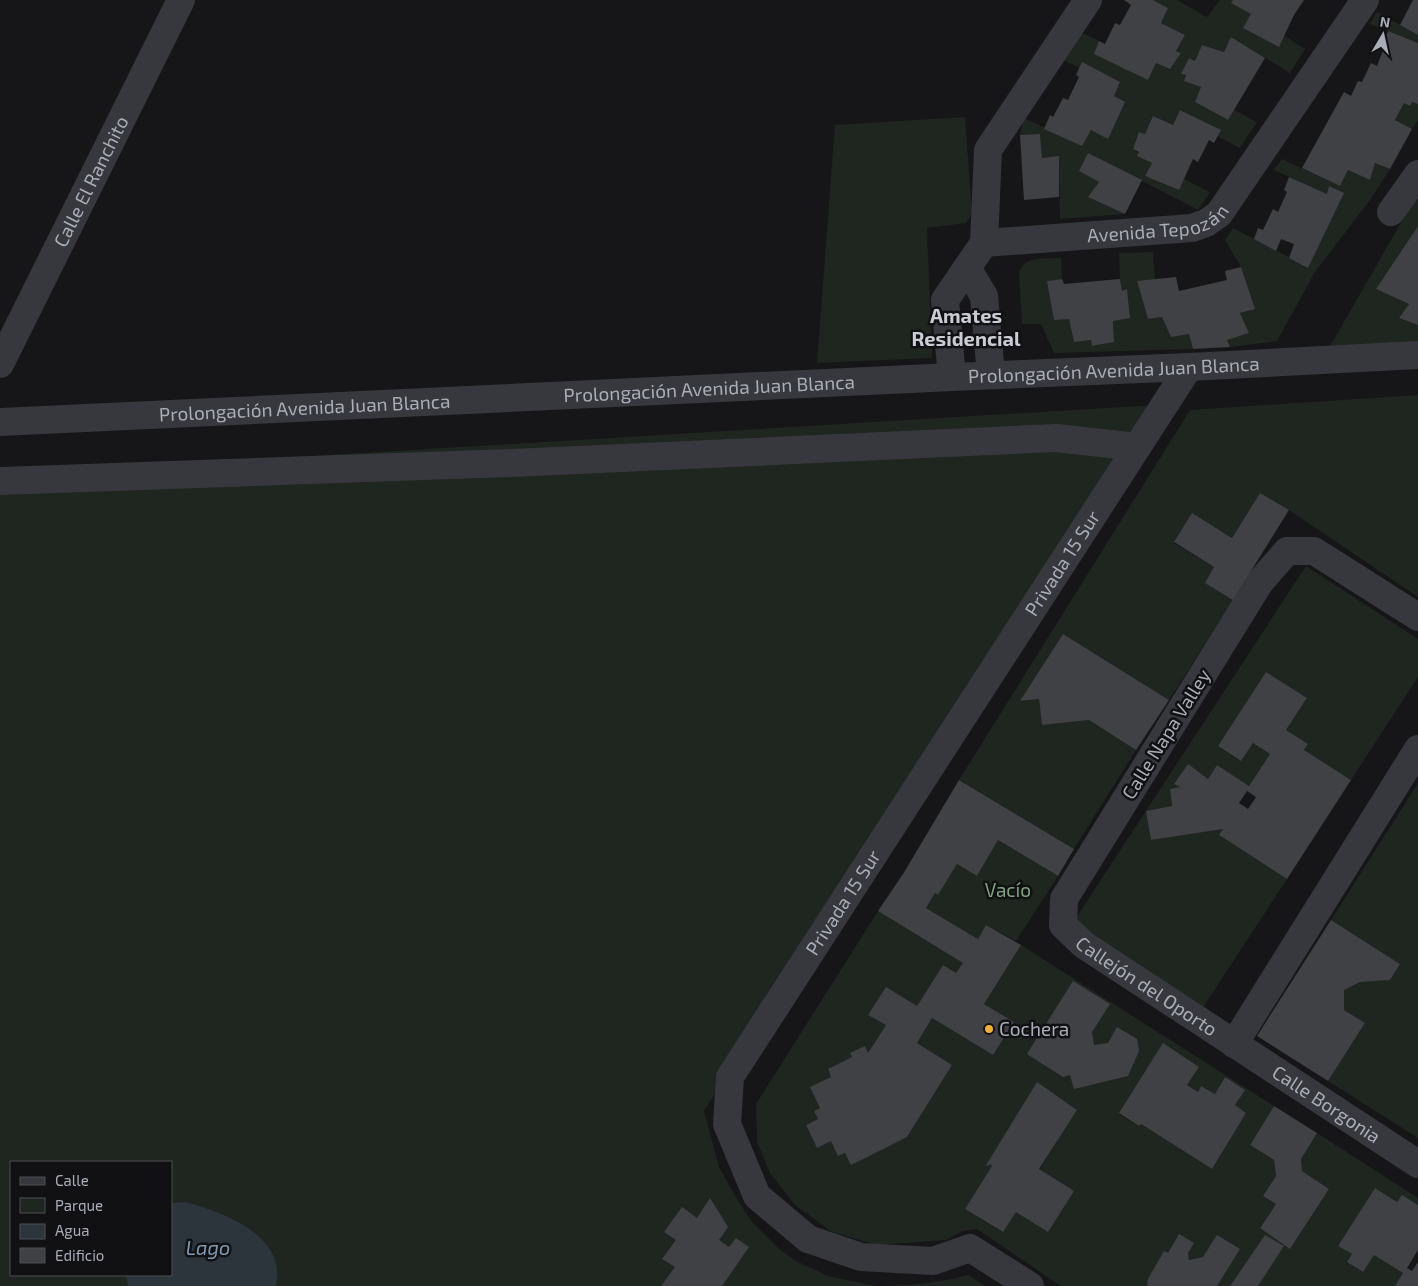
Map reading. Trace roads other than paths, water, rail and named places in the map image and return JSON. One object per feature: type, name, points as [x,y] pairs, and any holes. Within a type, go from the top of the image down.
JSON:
[{"type":"street","name":"Calle El Ranchito","points":[[0,364],[181,0]]},
{"type":"street","points":[[952,376],[944,300],[984,243],[988,150],[1088,0]]},
{"type":"street","name":"Avenida Tepozán","points":[[984,243],[1192,228],[1206,223],[1220,214],[1365,0]]},
{"type":"street","points":[[1391,212],[1418,174]]},
{"type":"street","points":[[967,268],[984,296],[992,375]]},
{"type":"street","name":"Prolongación Avenida Juan Blanca","points":[[0,422],[1418,355]]},
{"type":"street","name":"Privada 15 Sur","points":[[1030,1286],[970,1248],[932,1261],[860,1258],[808,1239],[757,1196],[727,1124],[730,1077],[1189,367]]},
{"type":"street","points":[[0,480],[512,463],[1056,438],[1137,447]]},
{"type":"street","name":"Calle Napa Valley","points":[[1063,925],[1064,899],[1260,582],[1287,551],[1314,551],[1418,617]]},
{"type":"street","points":[[1234,1044],[1418,749]]},
{"type":"street","name":"Callejón del Oporto","points":[[1063,925],[1084,945],[1234,1044]]},
{"type":"street","name":"Calle Borgonia","points":[[1234,1044],[1418,1164]]},
{"type":"water","name":"Lago","points":[[186,1202],[201,1207],[234,1220],[249,1229],[262,1240],[272,1253],[277,1268],[276,1286],[128,1286],[126,1276],[172,1276],[172,1203]]},
{"type":"place","name":"Cochera","points":[[989,1029]]},
{"type":"district","name":"Amates Residencial","points":[[966,328]]},
{"type":"park label","name":"Vacío","points":[[1008,890]]}]
